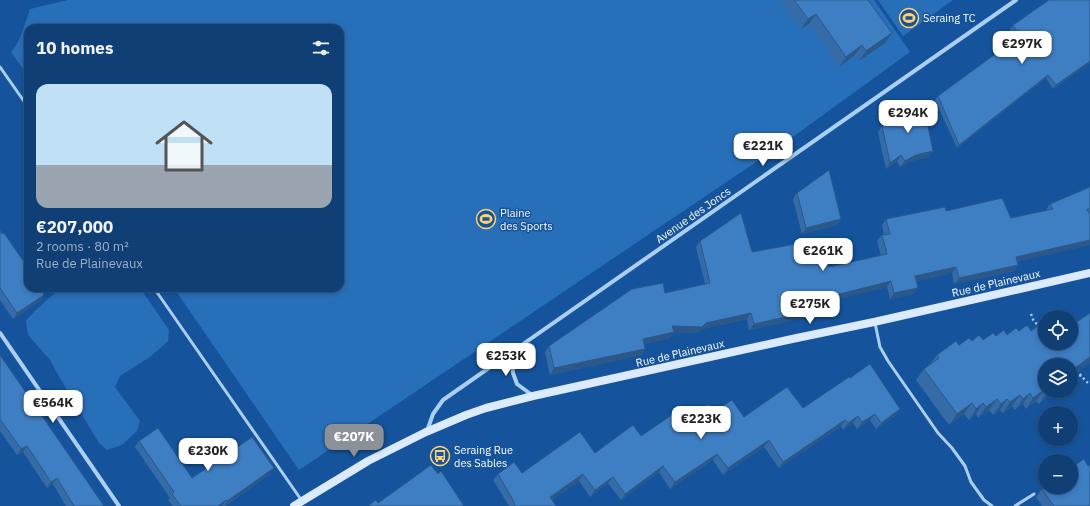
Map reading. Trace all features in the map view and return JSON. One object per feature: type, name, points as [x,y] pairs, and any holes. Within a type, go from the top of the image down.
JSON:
[{"type":"street","name":"Avenue des Joncs","points":[[426,432],[433,414],[443,400],[1016,0]]},
{"type":"street","name":"Rue de Plainevaux","points":[[294,506],[368,461],[426,432],[486,408],[533,396],[874,322],[1090,273]]},
{"type":"street","points":[[0,333],[119,506]]},
{"type":"street","points":[[518,348],[512,360],[513,373],[517,384],[533,396]]},
{"type":"lane","points":[[0,67],[24,101]]},
{"type":"lane","points":[[157,292],[302,501]]},
{"type":"lane","points":[[874,322],[880,347],[888,361],[938,433],[952,448],[965,466],[971,482],[984,500],[992,506]]},
{"type":"lane","points":[[1015,506],[1034,494]]},
{"type":"path","points":[[1031,314],[1034,322],[1038,325]]},
{"type":"path","points":[[1078,371],[1090,385]]},
{"type":"shaded area","name":"Plaine des Sports","points":[[68,0],[874,0],[910,52],[783,144],[299,470],[177,292],[344,292],[344,24],[25,24],[30,9]]},
{"type":"shaded area","name":"Seraing TC","points":[[878,0],[953,0],[903,36]]},
{"type":"shaded area","name":"Plaine des Sports","points":[[24,28],[24,70],[11,52],[20,38]]},
{"type":"shaded area","points":[[56,292],[143,292],[169,330],[168,341],[150,357],[120,376],[115,387],[140,421],[137,431],[122,445],[107,450],[99,443],[50,360],[28,335],[26,321]]},
{"type":"building","points":[[794,0],[868,0],[892,33],[866,51],[862,45],[846,57],[816,14],[808,19]]},
{"type":"building","points":[[1049,0],[1090,0],[1090,61],[1056,85],[1048,75],[959,145],[938,96],[1020,36],[1013,25]]},
{"type":"building","points":[[923,102],[933,151],[916,155],[905,161],[901,155],[890,163],[882,126],[910,107],[912,110]]},
{"type":"building","points":[[829,170],[841,219],[806,228],[797,193]]},
{"type":"building","points":[[1090,187],[1090,209],[1087,209],[1090,215],[1090,240],[1016,257],[1018,265],[959,278],[956,267],[915,276],[918,288],[894,293],[891,281],[836,295],[838,305],[754,324],[751,313],[706,323],[702,327],[672,326],[674,332],[643,339],[645,349],[554,368],[549,346],[632,289],[663,283],[665,293],[710,283],[700,241],[741,213],[752,252],[823,239],[829,267],[887,254],[882,235],[890,234],[886,219],[945,207],[946,211],[1002,198],[1011,218],[1053,209],[1050,204]]},
{"type":"building","points":[[0,230],[2,234],[4,233],[24,262],[24,292],[42,292],[44,295],[17,313],[0,288]]},
{"type":"building","points":[[1090,313],[1090,357],[1078,366],[1078,358],[1038,358],[1038,394],[1033,398],[1030,393],[1023,399],[1020,395],[1010,402],[1007,399],[1001,404],[997,399],[986,407],[983,403],[976,409],[972,403],[957,414],[924,369],[939,358],[937,355],[956,341],[959,345],[969,338],[972,341],[979,335],[983,340],[993,333],[996,336],[1004,330],[1007,335],[1016,328],[1019,331],[1027,325],[1031,331],[1038,326],[1038,350],[1078,350],[1078,321]]},
{"type":"building","points":[[0,355],[104,506],[74,506],[57,478],[51,482],[27,446],[21,449],[0,419]]},
{"type":"building","points":[[870,364],[900,409],[881,423],[875,414],[862,422],[858,416],[848,423],[845,420],[783,462],[769,440],[728,468],[717,454],[675,482],[663,466],[625,494],[613,477],[595,490],[583,474],[550,497],[556,506],[515,506],[498,474],[514,462],[522,473],[580,432],[595,453],[633,425],[641,436],[679,410],[686,419],[708,404],[714,412],[732,400],[744,417],[787,387],[803,408]]},
{"type":"building","points":[[158,428],[192,478],[252,437],[274,468],[218,506],[181,506],[172,494],[174,492],[139,441]]},
{"type":"building","points":[[1084,459],[1088,466],[1090,465],[1090,506],[1054,506],[1046,494],[1078,494],[1078,463]]},
{"type":"building","points":[[431,465],[438,474],[441,471],[464,506],[368,506],[376,500],[378,503]]},
{"type":"place","name":"Seraing TC","points":[[909,18]]},
{"type":"place","name":"Plaine des Sports","points":[[486,219]]},
{"type":"place","name":"Seraing Rue des Sables","points":[[440,456]]}]
